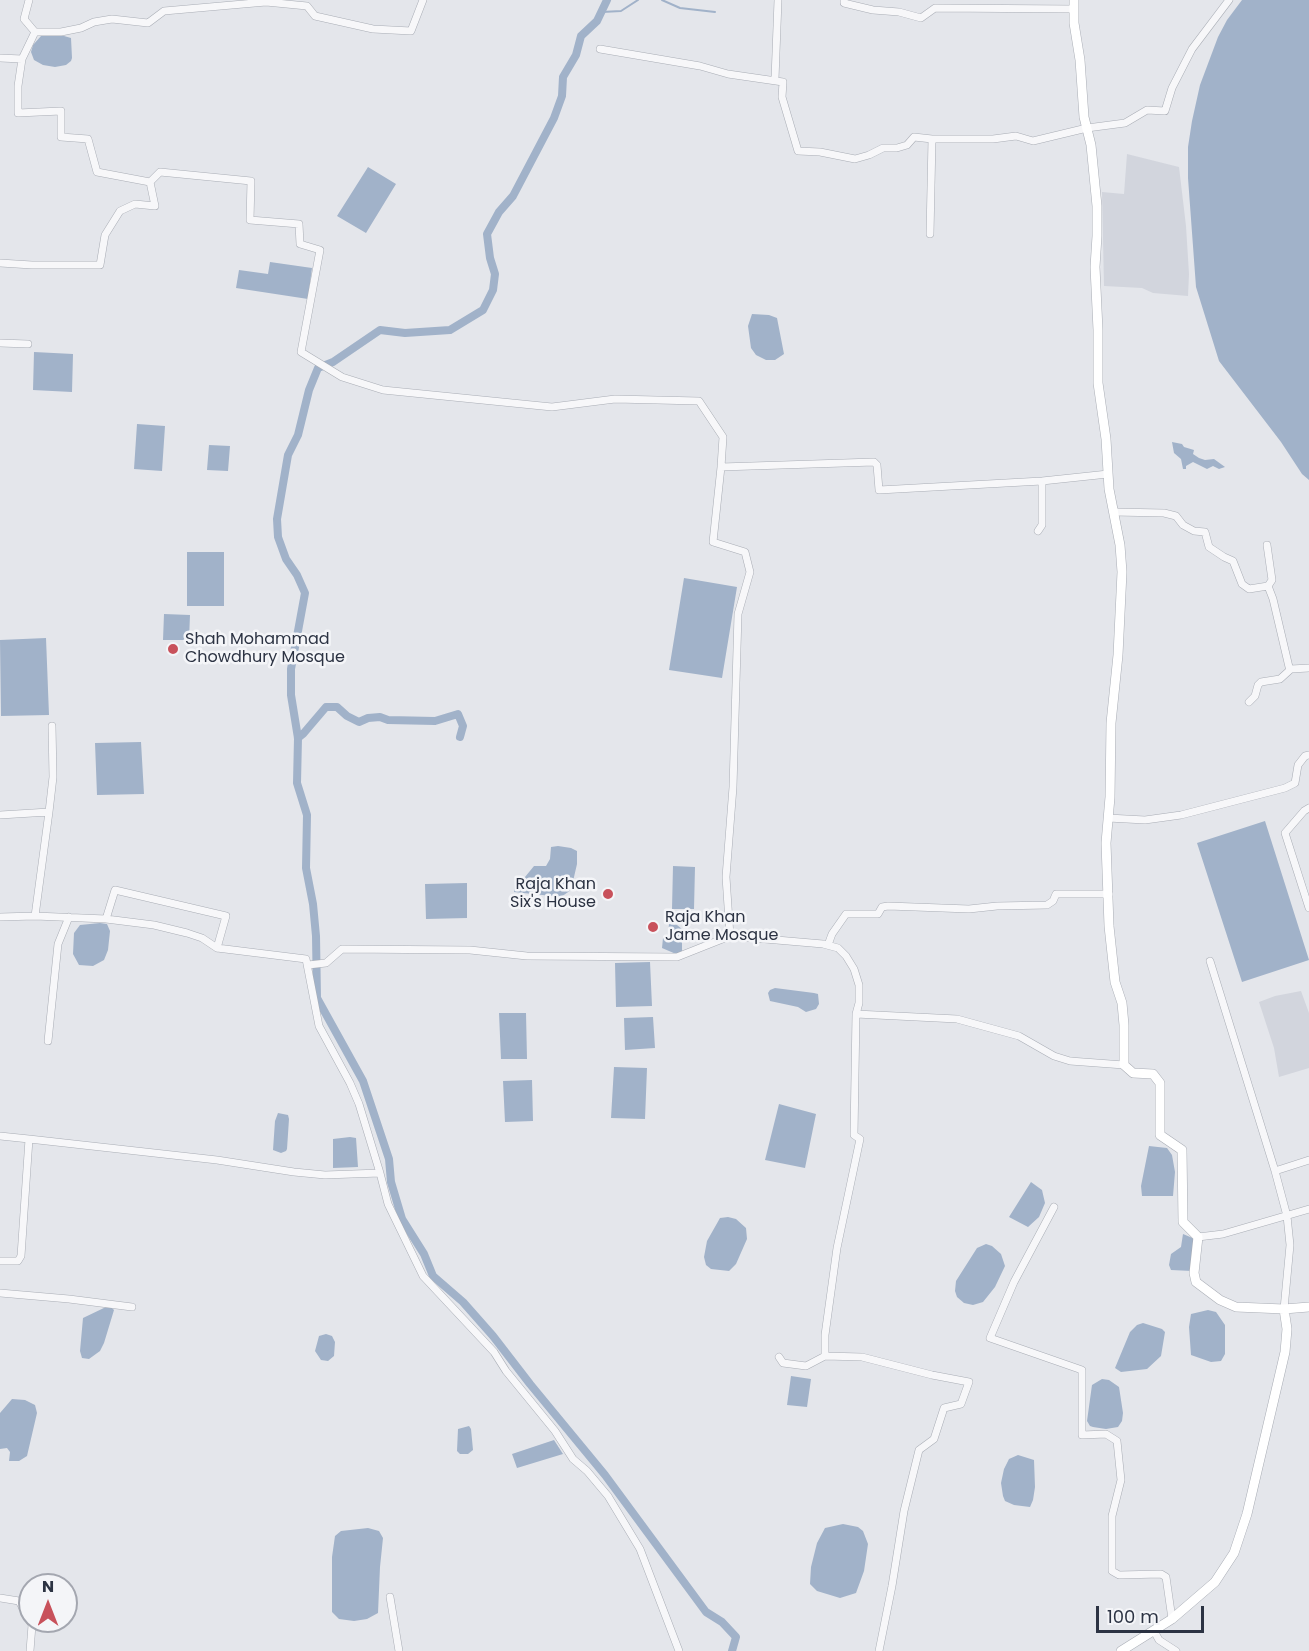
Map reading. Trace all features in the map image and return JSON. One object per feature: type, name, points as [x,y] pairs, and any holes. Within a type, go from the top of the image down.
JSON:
[{"type":"street","points":[[29,0],[24,18],[35,32]]},
{"type":"street","points":[[35,32],[61,32],[81,28],[94,21],[112,19],[148,23],[164,11],[272,2],[307,6],[315,16],[373,29],[411,31],[423,0]]},
{"type":"street","points":[[775,79],[778,0]]},
{"type":"street","points":[[844,0],[844,3],[873,10],[899,12],[921,18],[935,8],[1074,4],[1074,23],[1097,206],[1095,267],[1098,383],[1122,572],[1118,655],[1110,723],[1106,843],[1109,926],[1115,982],[1122,1003],[1124,1065]]},
{"type":"street","points":[[600,49],[700,66],[728,74],[775,79],[783,82],[782,97],[798,151],[820,152],[855,159],[883,148],[908,145],[914,137],[993,139],[1016,136],[1033,141],[1087,128],[1125,123],[1147,110],[1165,111],[1172,88],[1192,49],[1229,0]]},
{"type":"street","points":[[35,32],[22,59],[18,86],[18,112],[61,111],[61,137],[88,139],[98,172],[150,182]]},
{"type":"street","points":[[0,58],[22,59]]},
{"type":"street","points":[[930,234],[932,139]]},
{"type":"street","points":[[150,182],[160,172],[251,182],[250,220],[299,224],[300,244],[320,250],[301,352],[342,376],[383,390],[552,407],[615,399],[699,401],[723,437],[712,542],[745,552],[750,572],[738,614],[733,786],[726,877],[730,936]]},
{"type":"street","points":[[0,263],[100,265],[105,235],[120,211],[135,204],[155,206],[150,182]]},
{"type":"street","points":[[0,343],[28,344]]},
{"type":"street","points":[[721,467],[874,462],[877,465],[879,490],[1042,481],[1108,474]]},
{"type":"street","points":[[1038,531],[1042,525],[1042,481]]},
{"type":"street","points":[[1114,512],[1164,513],[1176,516],[1183,525],[1194,531],[1205,532],[1209,547],[1233,561],[1242,584],[1249,589],[1268,586],[1272,580],[1267,545]]},
{"type":"street","points":[[1268,586],[1291,669]]},
{"type":"street","points":[[1249,702],[1262,682],[1280,679],[1291,669],[1309,668]]},
{"type":"street","points":[[35,916],[53,777],[52,726]]},
{"type":"street","points":[[1108,818],[1145,820],[1181,815],[1285,788],[1295,783],[1298,765],[1305,756],[1309,755]]},
{"type":"street","points":[[1309,808],[1285,833],[1309,908]]},
{"type":"street","points":[[0,815],[48,812]]},
{"type":"street","points":[[106,919],[115,890],[226,916],[216,948]]},
{"type":"street","points":[[828,945],[832,934],[846,914],[878,914],[882,907],[969,909],[1047,905],[1053,902],[1056,894],[1108,894]]},
{"type":"street","points":[[0,917],[69,917],[154,925],[202,938],[216,948],[306,959],[309,965],[319,1026],[354,1093],[388,1204],[423,1276],[494,1352],[506,1371],[555,1431],[573,1459],[587,1471],[608,1496],[640,1549],[679,1651]]},
{"type":"street","points":[[48,1041],[58,944],[69,917]]},
{"type":"street","points":[[309,965],[326,963],[342,949],[471,950],[527,956],[677,957],[730,936],[828,945],[838,948],[854,969],[859,985],[859,1003],[856,1014],[854,1135],[860,1139],[837,1248],[825,1335],[825,1356]]},
{"type":"street","points":[[1121,1651],[1172,1619],[1215,1582],[1234,1553],[1247,1514],[1285,1352],[1287,1329],[1284,1309],[1290,1245],[1287,1216],[1210,961]]},
{"type":"street","points":[[856,1014],[957,1019],[1019,1036],[1054,1056],[1070,1061],[1124,1065],[1133,1073],[1153,1074],[1160,1083],[1160,1135],[1182,1150],[1183,1222],[1198,1237]]},
{"type":"street","points":[[0,1136],[216,1160],[294,1172],[346,1175],[380,1173]]},
{"type":"street","points":[[0,1261],[18,1261],[21,1256],[28,1139]]},
{"type":"street","points":[[1275,1171],[1309,1160]]},
{"type":"street","points":[[1054,1207],[1019,1272],[990,1338],[1082,1370],[1082,1435],[1107,1434],[1117,1441],[1121,1480],[1112,1516],[1112,1571],[1119,1575],[1161,1574],[1166,1577],[1172,1619]]},
{"type":"street","points":[[1198,1237],[1223,1234],[1309,1209]]},
{"type":"street","points":[[1198,1237],[1194,1273],[1200,1287],[1236,1307],[1284,1309],[1309,1307]]},
{"type":"street","points":[[0,1293],[132,1307]]},
{"type":"street","points":[[779,1357],[783,1363],[806,1366],[825,1356],[862,1357],[969,1382],[961,1404],[944,1408],[934,1438],[919,1450],[904,1511],[879,1651]]},
{"type":"street","points":[[390,1597],[399,1651]]},
{"type":"street","points":[[0,1598],[18,1600]]},
{"type":"street","points":[[1154,1630],[1159,1640],[1176,1651]]},
{"type":"street","points":[[30,1651],[31,1633]]},
{"type":"shaded area","points":[[1127,154],[1179,167],[1186,226],[1188,296],[1153,293],[1142,288],[1104,286],[1102,192],[1124,194]]},
{"type":"shaded area","points":[[1301,991],[1309,1013],[1309,1068],[1279,1077],[1274,1048],[1259,1002]]},
{"type":"water","points":[[1242,0],[1309,0],[1309,480],[1302,474],[1281,442],[1219,361],[1196,287],[1188,178],[1188,147],[1192,121],[1200,85],[1218,37]]},
{"type":"water","points":[[41,36],[71,38],[71,61],[66,65],[55,67],[43,65],[34,60],[31,52],[33,45]]},
{"type":"water","points":[[368,167],[396,184],[366,233],[337,216]]},
{"type":"water","points":[[270,262],[312,268],[308,299],[236,288],[239,270],[268,274]]},
{"type":"water","points":[[752,314],[777,318],[784,354],[775,360],[766,360],[756,355],[751,348],[748,326]]},
{"type":"water","points":[[34,352],[73,354],[72,392],[33,390]]},
{"type":"water","points":[[137,424],[165,426],[162,471],[134,469]]},
{"type":"water","points":[[1172,442],[1194,450],[1193,454],[1199,458],[1214,459],[1225,467],[1219,469],[1213,466],[1207,469],[1193,462],[1183,469],[1181,459],[1174,453]]},
{"type":"water","points":[[209,445],[230,446],[228,471],[207,470]]},
{"type":"water","points":[[187,552],[224,552],[224,606],[187,606]]},
{"type":"water","points":[[684,578],[737,587],[722,678],[669,670]]},
{"type":"water","points":[[164,614],[190,615],[189,640],[163,640]]},
{"type":"water","points":[[46,638],[49,715],[1,716],[0,640]]},
{"type":"water","points":[[141,742],[144,794],[97,795],[95,743]]},
{"type":"water","points":[[1265,821],[1309,960],[1242,982],[1197,843]]},
{"type":"water","points":[[558,846],[577,851],[577,864],[571,890],[561,897],[514,892],[515,877],[525,877],[534,866],[546,866],[550,859],[551,847]]},
{"type":"water","points":[[673,866],[695,867],[694,909],[672,909]]},
{"type":"water","points":[[467,883],[467,918],[426,919],[425,884]]},
{"type":"water","points":[[107,924],[110,931],[108,950],[104,960],[93,966],[79,965],[73,954],[74,933],[80,925]]},
{"type":"water","points":[[669,924],[677,925],[682,929],[682,952],[676,954],[662,948],[663,938],[668,937]]},
{"type":"water","points":[[650,962],[652,1006],[616,1007],[615,963]]},
{"type":"water","points":[[775,988],[818,994],[819,1004],[816,1009],[806,1012],[798,1007],[770,1001],[768,993]]},
{"type":"water","points":[[499,1013],[526,1013],[527,1059],[501,1059]]},
{"type":"water","points":[[653,1017],[655,1048],[625,1050],[624,1018]]},
{"type":"water","points":[[614,1067],[647,1068],[645,1119],[611,1118]]},
{"type":"water","points":[[532,1080],[533,1121],[505,1122],[503,1081]]},
{"type":"water","points":[[779,1104],[816,1114],[805,1168],[765,1160]]},
{"type":"water","points":[[278,1113],[288,1115],[289,1119],[287,1149],[281,1153],[273,1150],[275,1121]]},
{"type":"water","points":[[356,1138],[358,1167],[333,1168],[333,1139]]},
{"type":"water","points":[[1149,1146],[1167,1148],[1172,1155],[1175,1172],[1173,1196],[1142,1196],[1141,1186]]},
{"type":"water","points":[[1031,1182],[1042,1190],[1045,1203],[1039,1217],[1028,1227],[1009,1217]]},
{"type":"water","points":[[720,1218],[736,1219],[746,1228],[747,1239],[736,1264],[729,1271],[711,1269],[706,1265],[704,1257],[707,1241]]},
{"type":"water","points":[[1183,1234],[1195,1239],[1192,1271],[1171,1270],[1169,1265],[1171,1254],[1181,1247]]},
{"type":"water","points":[[986,1244],[1001,1254],[1005,1266],[995,1287],[983,1302],[973,1305],[964,1303],[957,1297],[956,1281],[977,1248]]},
{"type":"water","points":[[108,1306],[114,1310],[100,1351],[89,1359],[82,1358],[80,1351],[83,1318]]},
{"type":"water","points":[[1208,1310],[1216,1312],[1225,1325],[1225,1354],[1221,1361],[1211,1362],[1191,1355],[1189,1327],[1191,1314]]},
{"type":"water","points":[[1143,1323],[1165,1332],[1161,1356],[1147,1369],[1121,1372],[1115,1368],[1130,1332]]},
{"type":"water","points":[[326,1334],[332,1336],[335,1342],[334,1356],[328,1361],[321,1360],[315,1351],[319,1336]]},
{"type":"water","points":[[791,1376],[811,1379],[807,1407],[787,1405]]},
{"type":"water","points":[[1102,1379],[1109,1380],[1119,1387],[1123,1413],[1118,1427],[1106,1429],[1093,1427],[1087,1421],[1092,1385]]},
{"type":"water","points":[[12,1399],[25,1400],[35,1405],[37,1413],[27,1456],[19,1461],[9,1461],[10,1452],[7,1448],[0,1449],[0,1413]]},
{"type":"water","points":[[469,1426],[473,1450],[468,1454],[460,1454],[457,1451],[458,1429]]},
{"type":"water","points":[[554,1440],[563,1454],[517,1468],[512,1454]]},
{"type":"water","points":[[1018,1455],[1034,1460],[1035,1487],[1030,1507],[1014,1505],[1005,1501],[1003,1496],[1001,1483],[1004,1469],[1009,1459]]},
{"type":"water","points":[[843,1524],[858,1527],[863,1531],[868,1544],[864,1571],[856,1593],[840,1598],[817,1591],[810,1584],[811,1567],[817,1543],[825,1528]]},
{"type":"water","points":[[368,1528],[379,1531],[383,1538],[378,1613],[367,1619],[354,1621],[339,1619],[332,1612],[332,1557],[335,1536],[341,1531]]},
{"type":"waterway","points":[[607,0],[597,21],[581,36],[576,55],[563,77],[562,96],[554,118],[513,196],[499,212],[487,234],[495,274],[493,290],[483,310],[450,330],[405,333],[380,330],[333,362],[318,368],[309,390],[298,435],[288,455],[277,519],[278,537],[286,559],[305,593],[291,669],[291,695],[298,738],[297,783],[307,815],[306,868],[316,936],[317,998],[363,1081],[389,1159],[391,1182],[402,1219],[424,1254],[433,1276],[463,1302],[493,1336],[605,1475],[706,1612],[722,1622],[736,1637],[732,1651]]},
{"type":"waterway","points":[[602,12],[621,11],[638,0]]},
{"type":"waterway","points":[[662,0],[680,8],[715,12]]},
{"type":"waterway","points":[[298,738],[326,707],[337,707],[347,716],[359,722],[368,718],[380,717],[388,720],[435,721],[458,714],[463,726],[460,737]]},
{"type":"place","name":"Shah Mohammad Chowdhury Mosque","points":[[173,649]]},
{"type":"place","name":"Raja Khan Six's House","points":[[608,894]]},
{"type":"place","name":"Raja Khan Jame Mosque","points":[[653,927]]}]
